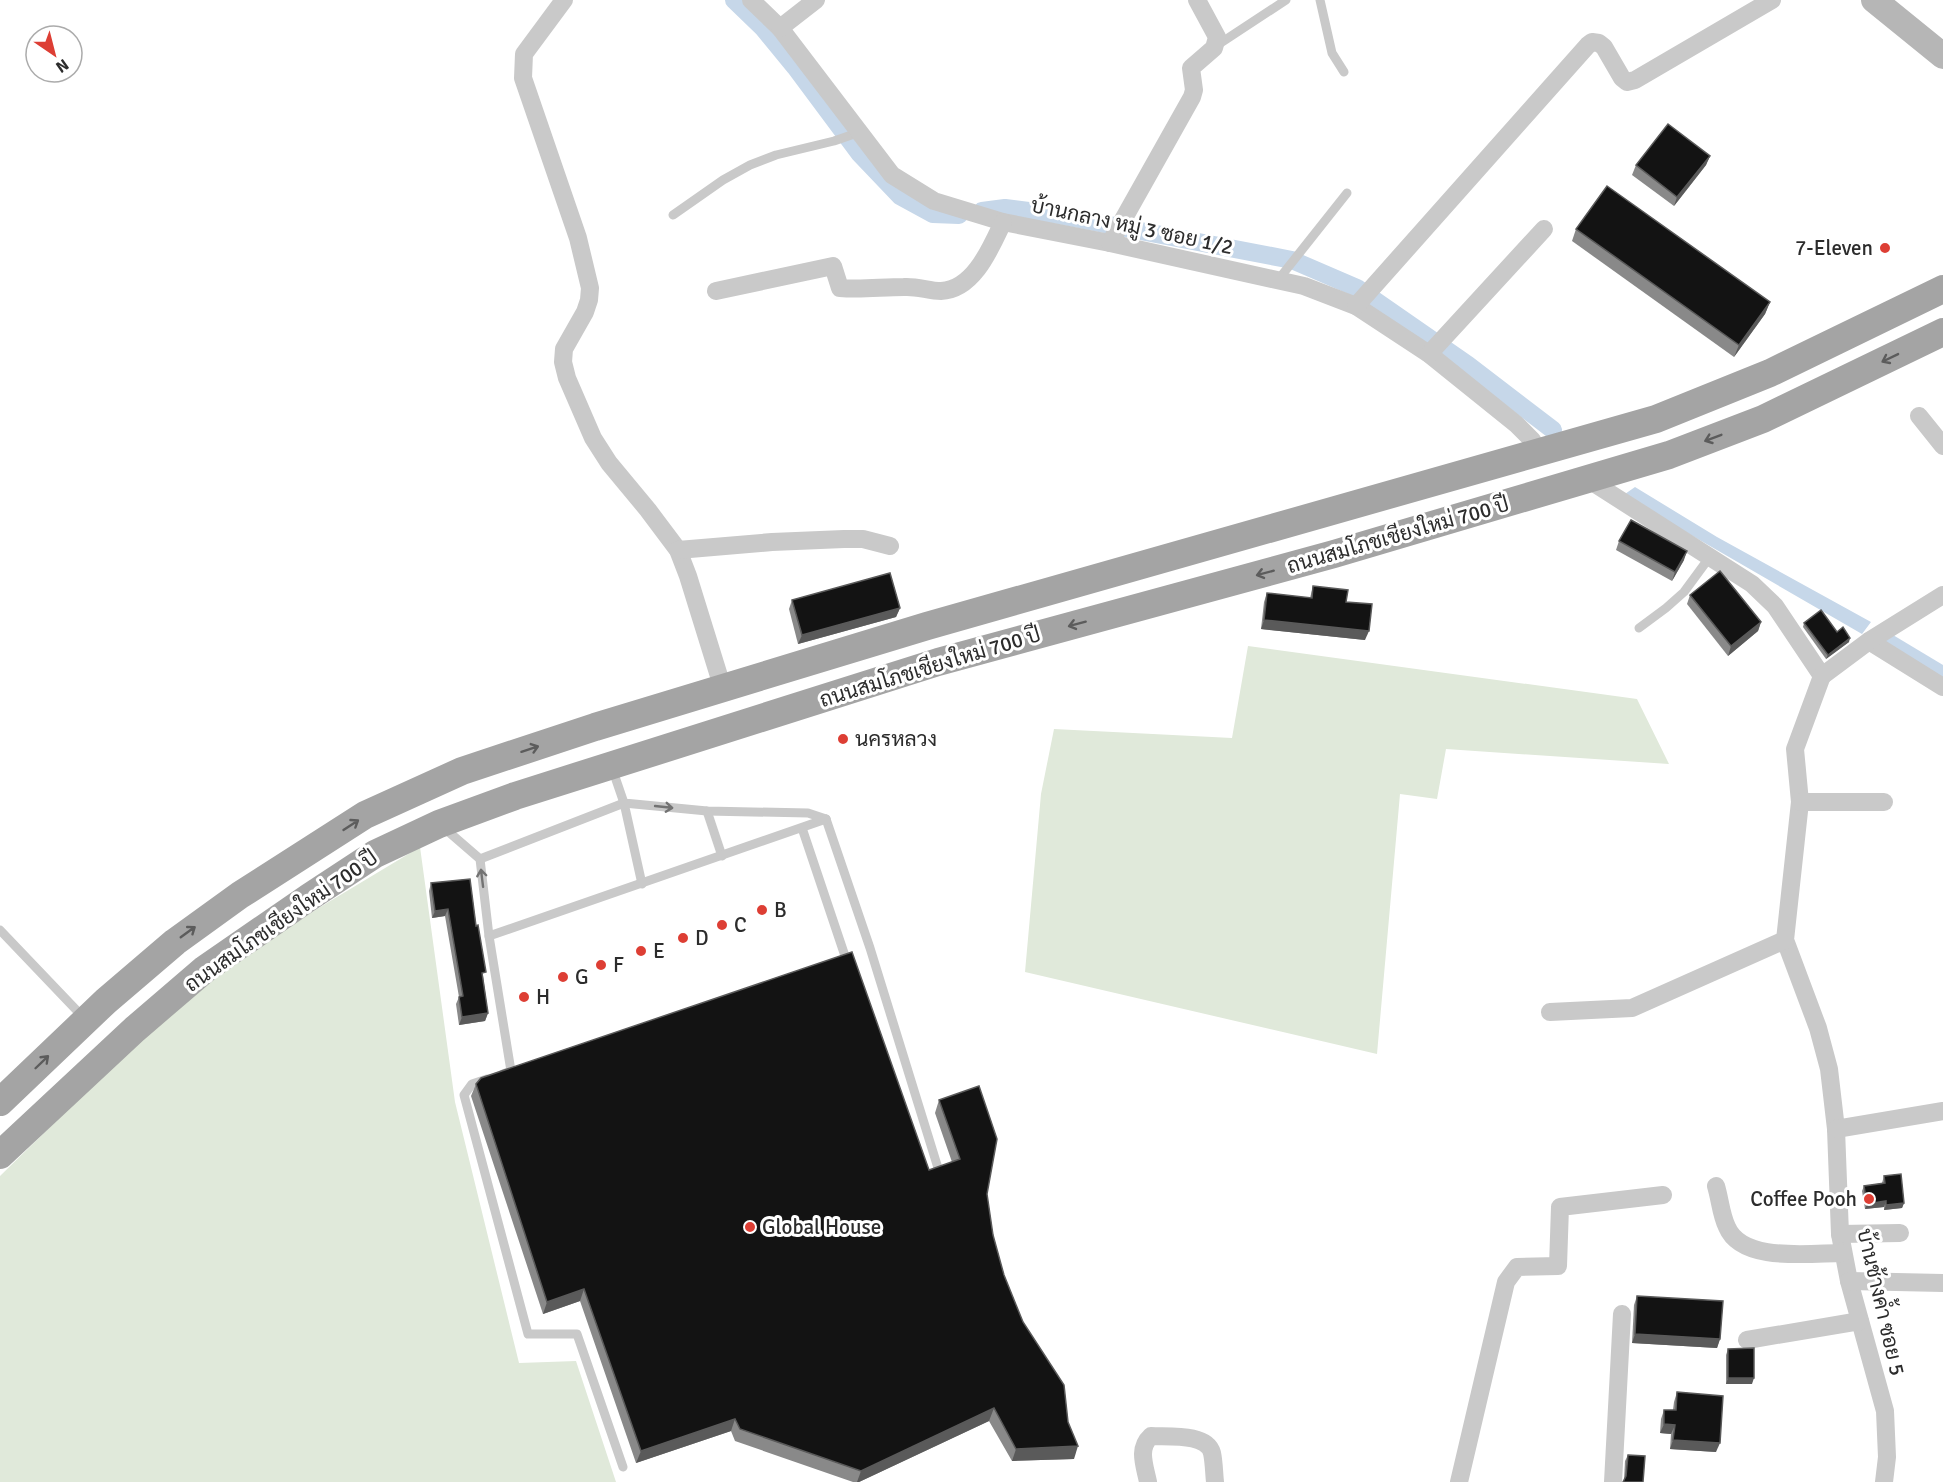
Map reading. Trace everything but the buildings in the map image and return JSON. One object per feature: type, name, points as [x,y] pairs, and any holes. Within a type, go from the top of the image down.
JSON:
[{"type":"main road","name":"ถนนสมโภชเชียงใหม่ 700 ปี","points":[[0,1102],[86,1020],[175,942],[240,895],[365,815],[462,771],[595,727],[927,626],[1656,419],[1770,373],[1943,290]]},
{"type":"main road","name":"ถนนสมโภชเชียงใหม่ 700 ปี","points":[[0,1155],[135,1029],[205,969],[375,854],[439,824],[515,796],[938,662],[1334,554],[1669,455],[1763,419],[1943,332]]},
{"type":"street","points":[[564,0],[524,54],[523,78],[578,238],[590,288],[590,300],[564,349],[563,362],[567,378],[593,438],[609,463],[678,550],[723,689]]},
{"type":"street","name":"บ้านกลาง หมู่ 3 ซอย 1/2","points":[[751,0],[780,28],[855,133],[892,175],[934,201],[1002,222],[1110,243],[1304,286],[1356,306],[1430,354],[1516,424],[1532,440],[1539,453]]},
{"type":"street","points":[[780,28],[816,0]]},
{"type":"street","points":[[1110,243],[1191,97],[1194,90],[1191,68],[1214,48],[1217,37],[1197,0]]},
{"type":"street","points":[[1356,306],[1592,42],[1604,47],[1627,82],[1635,80],[1772,0]]},
{"type":"street","points":[[1874,0],[1943,56]]},
{"type":"street","points":[[716,291],[833,266],[840,288],[856,290],[906,286],[943,291],[954,288],[975,272],[988,253],[1002,222]]},
{"type":"street","points":[[1430,354],[1544,229]]},
{"type":"street","points":[[1919,416],[1943,446]]},
{"type":"street","points":[[1589,480],[1752,584],[1775,606],[1822,676],[1869,641],[1943,595]]},
{"type":"street","points":[[678,550],[844,539],[863,539],[890,546]]},
{"type":"street","points":[[1869,641],[1943,687]]},
{"type":"street","name":"บ้านช้างค้ำ ซอย 5","points":[[1822,676],[1796,748],[1800,802],[1785,940],[1818,1028],[1829,1069],[1836,1129],[1840,1234],[1849,1281],[1885,1411],[1887,1457],[1884,1482]]},
{"type":"street","points":[[1800,802],[1884,802]]},
{"type":"street","points":[[1550,1012],[1632,1008],[1785,940]]},
{"type":"street","points":[[1836,1129],[1943,1111]]},
{"type":"street","points":[[1716,1186],[1726,1227],[1740,1243],[1766,1253],[1843,1253]]},
{"type":"street","points":[[1459,1482],[1506,1282],[1517,1267],[1558,1266],[1560,1207],[1663,1195]]},
{"type":"street","points":[[1840,1234],[1900,1233]]},
{"type":"street","points":[[1849,1281],[1943,1283]]},
{"type":"street","points":[[1613,1482],[1622,1314]]},
{"type":"street","points":[[1747,1340],[1860,1321]]},
{"type":"street","points":[[1148,1482],[1142,1450],[1151,1436],[1201,1439],[1212,1452],[1215,1482]]},
{"type":"lane","points":[[1214,48],[1286,0]]},
{"type":"lane","points":[[1320,0],[1332,53],[1344,72]]},
{"type":"lane","points":[[674,214],[723,180],[750,165],[784,152],[834,141],[855,133]]},
{"type":"lane","points":[[1278,280],[1347,193]]},
{"type":"lane","points":[[1639,627],[1684,592],[1709,558]]},
{"type":"lane","points":[[611,766],[624,803],[642,884]]},
{"type":"lane","points":[[480,859],[624,803],[707,812],[808,813],[826,819]]},
{"type":"lane","points":[[707,812],[722,856]]},
{"type":"lane","points":[[489,936],[826,819]]},
{"type":"lane","points":[[826,819],[870,948],[938,1168]]},
{"type":"lane","points":[[439,824],[480,859],[489,936],[511,1071],[472,1084],[464,1095],[528,1334],[577,1334],[623,1467]]},
{"type":"lane","points":[[801,828],[845,956]]},
{"type":"lane","points":[[0,930],[86,1020]]},
{"type":"green space","points":[[1248,646],[1637,699],[1669,764],[1446,749],[1437,799],[1400,794],[1377,1054],[1025,972],[1041,794],[1054,729],[1232,738]]},
{"type":"green space","points":[[420,847],[455,1102],[519,1363],[576,1361],[616,1482],[0,1482],[0,1176],[138,1041],[226,967]]},
{"type":"water","points":[[1635,487],[1717,537],[1871,622],[1862,634],[1684,531],[1625,494]]},
{"type":"water","points":[[1893,635],[1943,665],[1943,682],[1881,644]]},
{"type":"waterway","points":[[734,0],[763,28],[859,153],[900,196],[933,214],[959,215]]},
{"type":"waterway","points":[[982,211],[1005,208],[1052,214],[1292,260],[1357,288],[1468,365],[1553,430]]},
{"type":"place","name":"7-Eleven","points":[[1885,248]]},
{"type":"place","name":"นครหลวง","points":[[843,739]]},
{"type":"place","name":"B","points":[[762,910]]},
{"type":"place","name":"C","points":[[722,925]]},
{"type":"place","name":"D","points":[[683,938]]},
{"type":"place","name":"E","points":[[641,951]]},
{"type":"place","name":"F","points":[[601,965]]},
{"type":"place","name":"G","points":[[563,977]]},
{"type":"place","name":"H","points":[[524,997]]},
{"type":"place","name":"Coffee Pooh","points":[[1869,1199]]},
{"type":"place","name":"Global House","points":[[750,1227]]}]
